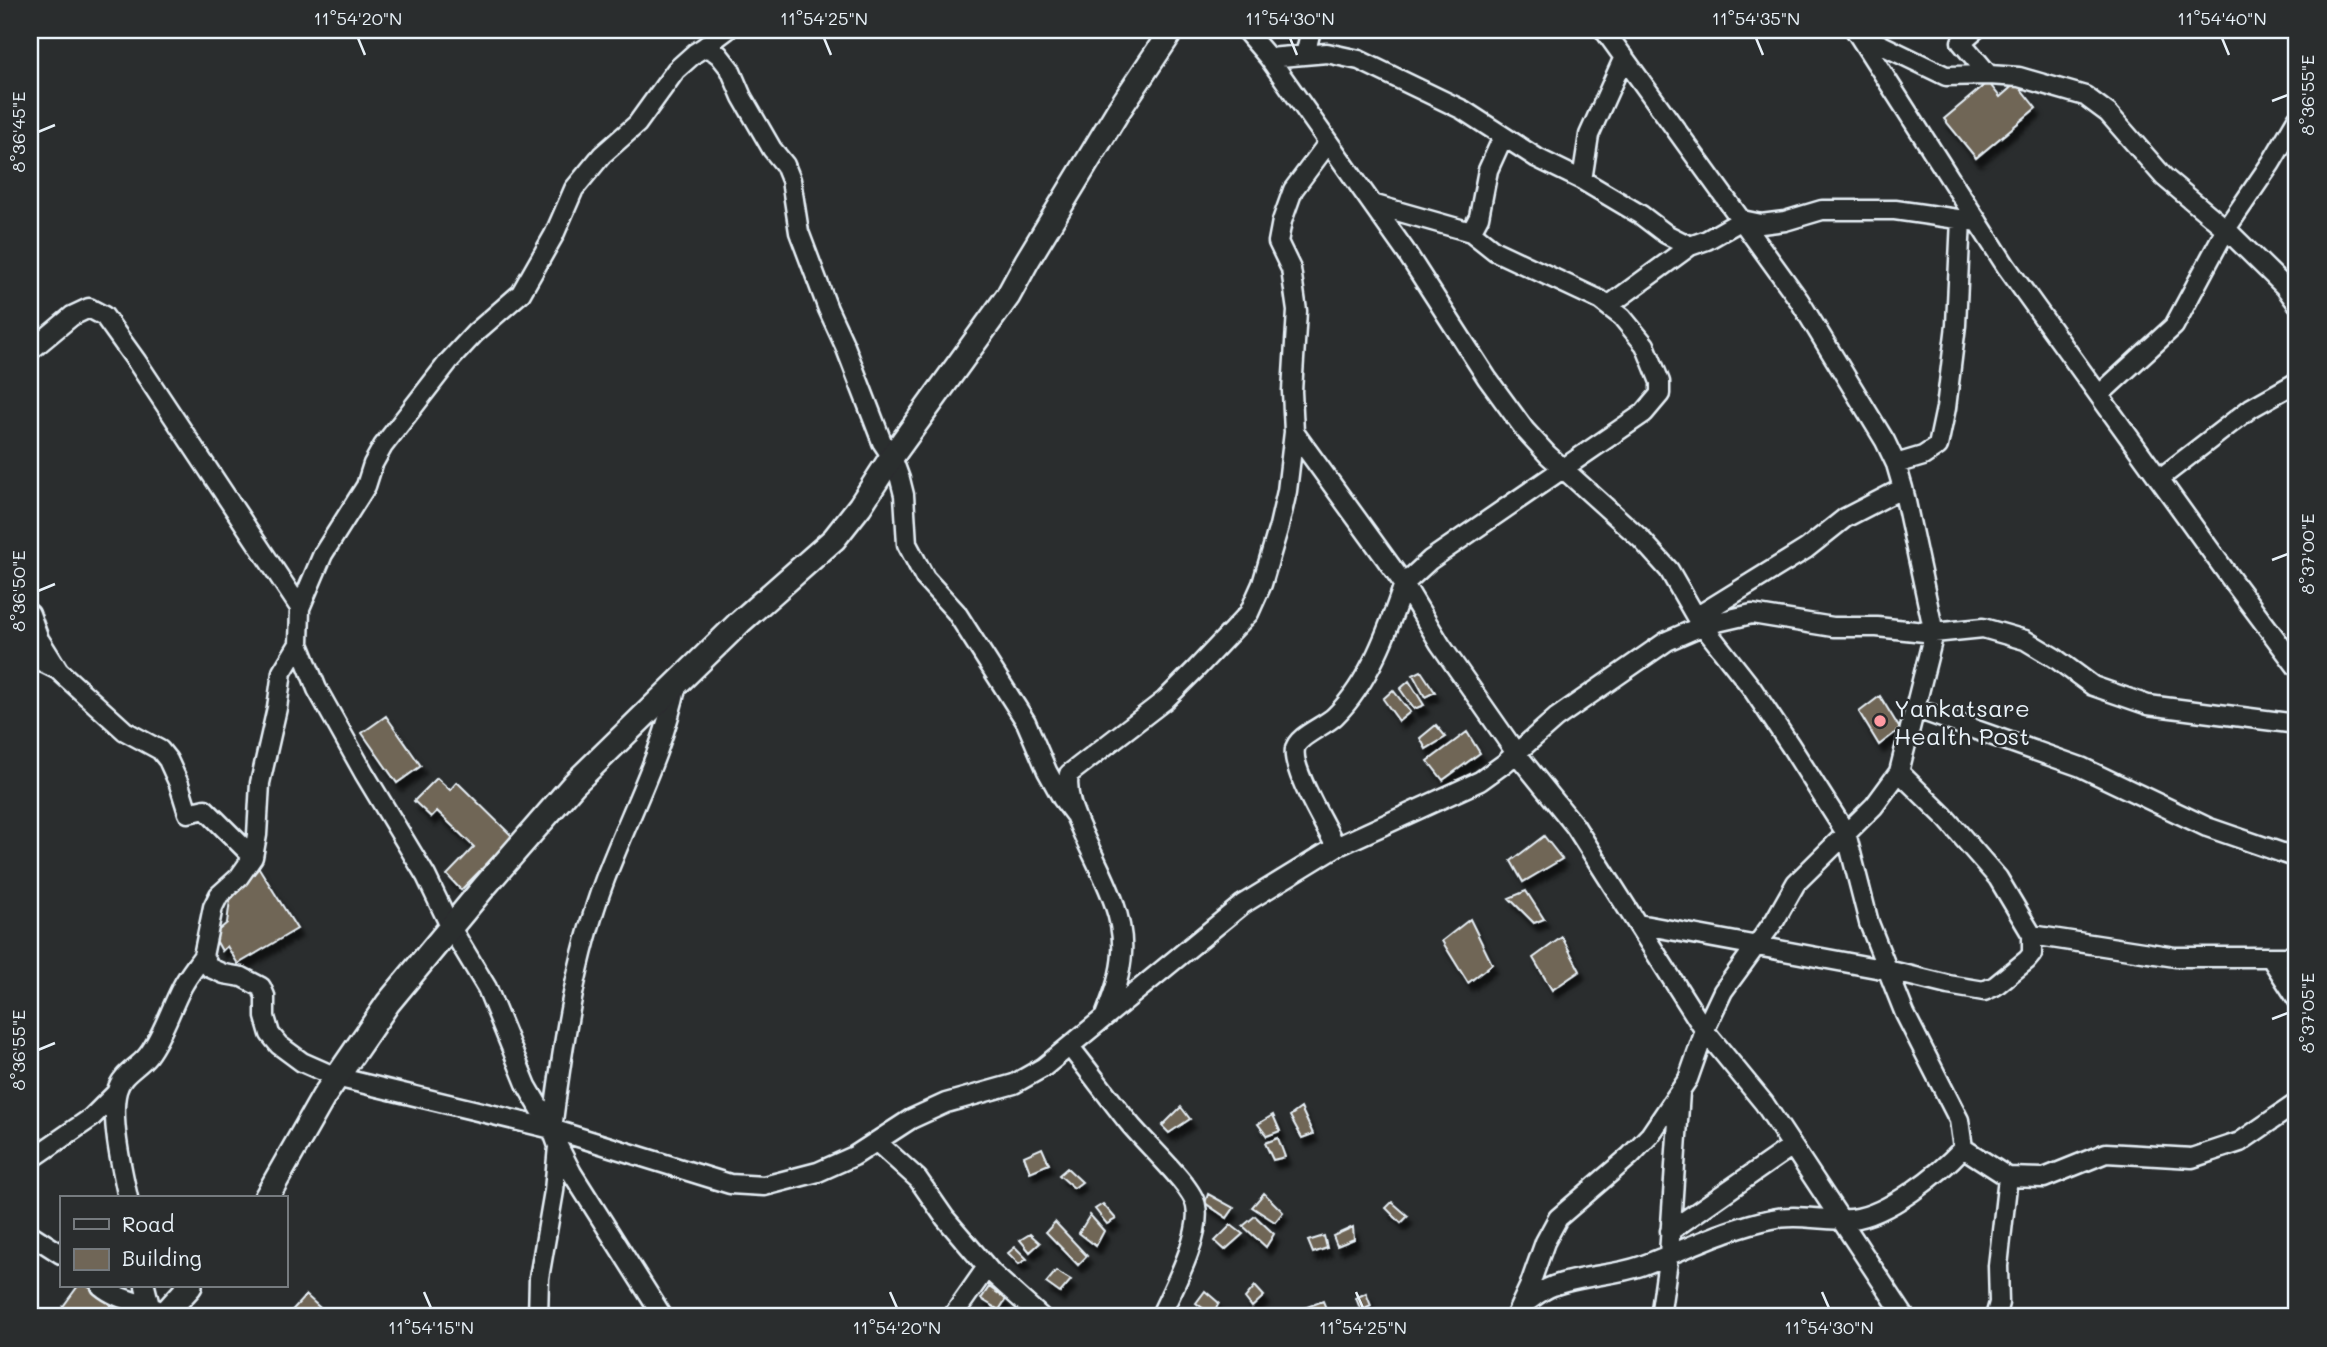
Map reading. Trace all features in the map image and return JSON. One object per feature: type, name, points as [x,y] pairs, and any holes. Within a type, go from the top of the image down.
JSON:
[{"type":"street","points":[[663,1317],[572,1173],[527,1086],[487,988],[451,928],[426,876],[363,773],[317,689],[299,644],[300,608],[323,554],[366,486],[373,464],[383,446],[449,361],[475,333],[521,293],[554,235],[574,189],[602,155],[637,124],[677,70],[727,30]]},
{"type":"street","points":[[267,1196],[336,1077],[388,1003],[574,784],[740,622],[834,539],[860,506],[1008,296],[1118,111],[1172,30]]},
{"type":"street","points":[[1245,30],[1269,58],[1406,252],[1487,378],[1525,430],[1548,455],[1641,539],[1669,570],[1700,621],[1751,687],[1846,833],[1869,923],[1905,1014],[1959,1120],[1963,1148],[2008,1177],[2044,1178],[2106,1153],[2192,1158],[2240,1142],[2297,1103]]},
{"type":"street","points":[[1305,55],[1311,30]]},
{"type":"street","points":[[1518,1312],[1545,1242],[1558,1218],[1630,1156],[1650,1135],[1688,1079],[1723,991],[1775,920],[1796,883],[1874,806],[1899,772],[1934,633],[1903,488],[1885,441],[1799,300],[1604,30]]},
{"type":"street","points":[[1975,30],[1961,42],[1989,75]]},
{"type":"street","points":[[1857,32],[1946,76],[2019,77],[2085,96],[2108,113],[2164,177],[2226,229],[2286,287],[2297,303]]},
{"type":"street","points":[[1857,32],[1969,220],[2006,266],[2297,667]]},
{"type":"street","points":[[703,48],[711,49],[719,55],[730,69],[742,97],[772,149],[785,165],[791,180],[799,232],[882,442],[892,457],[904,495],[907,544],[925,578],[956,612],[1026,722],[1047,771],[1074,814]]},
{"type":"street","points":[[1269,58],[1327,53],[1359,60],[1463,110],[1536,158],[1582,180],[1641,215],[1666,234],[1690,246]]},
{"type":"street","points":[[1582,180],[1589,135],[1624,57]]},
{"type":"street","points":[[2099,395],[2174,326],[2226,229],[2297,119]]},
{"type":"street","points":[[1471,233],[1479,217],[1488,170],[1503,137]]},
{"type":"street","points":[[1105,1016],[1116,986],[1123,951],[1119,919],[1074,814],[1067,786],[1069,774],[1165,700],[1249,613],[1262,584],[1287,491],[1294,432],[1292,391],[1297,311],[1291,269],[1279,242],[1282,222],[1293,190],[1328,143]]},
{"type":"street","points":[[1336,847],[1298,772],[1294,751],[1297,742],[1335,716],[1363,679],[1387,634],[1404,584],[1430,561],[1644,412],[1660,394],[1660,382],[1645,345],[1622,317],[1600,300],[1495,251],[1471,233],[1372,204]]},
{"type":"street","points":[[1608,306],[1690,246],[1707,240],[1742,220],[1761,224],[1785,221],[1822,210],[1895,210],[1969,220]]},
{"type":"street","points":[[1896,464],[1923,456],[1938,446],[1946,408],[1969,220]]},
{"type":"street","points":[[30,351],[72,316],[89,308],[104,316],[300,608]]},
{"type":"street","points":[[2159,479],[2251,408],[2297,382]]},
{"type":"street","points":[[1294,432],[1404,584],[1440,644],[1516,753],[1575,826],[1705,1031],[1763,1103],[1905,1317]]},
{"type":"street","points":[[203,956],[210,968],[224,974],[242,976],[261,987],[265,996],[265,1017],[270,1034],[279,1045],[302,1062],[336,1077],[481,1110],[555,1138],[730,1184],[764,1186],[818,1172],[854,1156],[911,1119],[946,1103],[1014,1084],[1044,1067],[1243,904],[1336,847],[1480,781],[1556,718],[1667,641],[1806,550],[1845,518],[1903,488]]},
{"type":"street","points":[[30,614],[39,639],[59,671]]},
{"type":"street","points":[[1700,621],[1752,614],[1833,627],[1877,627],[1934,633],[1983,628],[2025,640],[2093,686],[2148,705],[2297,724]]},
{"type":"street","points":[[30,1160],[91,1118],[116,1093],[121,1080],[152,1048],[182,987],[203,956],[213,907],[219,894],[239,877],[253,857],[260,783],[282,672],[299,644]]},
{"type":"street","points":[[30,656],[59,671],[125,731],[160,750],[168,760],[179,784],[188,813],[205,809],[253,857]]},
{"type":"street","points":[[538,1317],[539,1278],[554,1191],[561,1055],[583,950],[605,879],[657,753],[671,713],[677,684]]},
{"type":"street","points":[[1914,708],[2081,767],[2207,827],[2297,858]]},
{"type":"street","points":[[1638,924],[1887,970],[1948,985],[1984,990],[2010,976],[2032,954],[2032,935],[1998,878],[1944,816],[1899,772]]},
{"type":"street","points":[[2032,935],[2175,957],[2297,957]]},
{"type":"street","points":[[2270,957],[2297,999]]},
{"type":"street","points":[[1070,1047],[1129,1123],[1180,1178],[1196,1205],[1196,1228],[1184,1264],[1160,1317]]},
{"type":"street","points":[[1660,1317],[1669,1254],[1680,1092]]},
{"type":"street","points":[[116,1093],[120,1156],[128,1196]]},
{"type":"street","points":[[877,1142],[918,1179],[945,1218],[987,1267],[1041,1317]]},
{"type":"street","points":[[1670,1231],[1792,1146]]},
{"type":"street","points":[[1518,1312],[1551,1286],[1638,1267],[1698,1242],[1765,1220],[1789,1215],[1853,1219],[1888,1207],[1943,1169],[1963,1148]]},
{"type":"street","points":[[1995,1317],[1999,1303],[1998,1266],[2008,1177]]},
{"type":"street","points":[[30,1234],[60,1253]]},
{"type":"street","points":[[952,1317],[987,1267]]},
{"type":"street","points":[[103,1288],[111,1294],[162,1313]]},
{"type":"street","points":[[146,1288],[162,1313]]},
{"type":"street","points":[[162,1313],[188,1288]]},
{"type":"building","points":[[1988,82],[2000,97],[2016,83],[2036,108],[1976,158],[1944,119]]},
{"type":"building","points":[[1421,671],[1435,692],[1425,697],[1413,675]]},
{"type":"building","points":[[1409,681],[1424,705],[1414,709],[1400,689]]},
{"type":"building","points":[[1393,690],[1410,712],[1399,721],[1383,699]]},
{"type":"building","name":"Yankatsare Health Post","points":[[1880,696],[1900,729],[1879,745],[1859,712]]},
{"type":"building","points":[[386,716],[421,766],[397,783],[362,733]]},
{"type":"building","points":[[1436,725],[1446,737],[1426,749],[1420,738]]},
{"type":"building","points":[[1467,732],[1480,753],[1443,780],[1428,761]]},
{"type":"building","points":[[437,778],[450,790],[457,782],[513,837],[461,890],[447,875],[474,847],[437,811],[431,817],[414,801]]},
{"type":"building","points":[[1544,836],[1562,859],[1523,882],[1511,861]]},
{"type":"building","points":[[259,868],[297,929],[238,964],[227,946],[222,951],[213,935],[227,923],[230,900]]},
{"type":"building","points":[[1526,891],[1544,919],[1534,923],[1509,898]]},
{"type":"building","points":[[1470,919],[1492,964],[1468,983],[1442,941]]},
{"type":"building","points":[[1562,937],[1580,971],[1552,990],[1533,958]]},
{"type":"building","points":[[1181,1107],[1190,1119],[1169,1133],[1162,1126]]},
{"type":"building","points":[[1301,1108],[1313,1134],[1302,1138],[1290,1116]]},
{"type":"building","points":[[1273,1115],[1280,1131],[1267,1136],[1258,1124]]},
{"type":"building","points":[[1278,1138],[1285,1157],[1273,1160],[1265,1143]]},
{"type":"building","points":[[1042,1148],[1049,1164],[1030,1172],[1024,1156]]},
{"type":"building","points":[[1067,1168],[1082,1182],[1074,1188],[1059,1175]]},
{"type":"building","points":[[1264,1193],[1283,1212],[1275,1222],[1252,1207]]},
{"type":"building","points":[[1208,1194],[1234,1208],[1227,1218],[1205,1203]]},
{"type":"building","points":[[1392,1202],[1408,1216],[1401,1223],[1386,1208]]},
{"type":"building","points":[[1103,1204],[1116,1219],[1107,1224],[1095,1209]]},
{"type":"building","points":[[1090,1215],[1104,1231],[1096,1246],[1079,1233]]},
{"type":"building","points":[[1255,1216],[1274,1234],[1266,1247],[1243,1226]]},
{"type":"building","points":[[1055,1222],[1087,1256],[1078,1265],[1046,1232]]},
{"type":"building","points":[[1231,1225],[1243,1234],[1225,1250],[1215,1241]]},
{"type":"building","points":[[1353,1227],[1354,1239],[1337,1246],[1333,1236]]},
{"type":"building","points":[[1030,1234],[1040,1243],[1030,1252],[1020,1240]]},
{"type":"building","points":[[1324,1236],[1327,1248],[1313,1253],[1308,1241]]},
{"type":"building","points":[[1015,1247],[1027,1259],[1019,1264],[1008,1253]]},
{"type":"building","points":[[1056,1271],[1071,1280],[1060,1293],[1046,1283]]},
{"type":"building","points":[[1255,1286],[1264,1296],[1252,1307],[1245,1298]]},
{"type":"building","points":[[989,1287],[1006,1299],[999,1310],[981,1299]]},
{"type":"building","points":[[77,1288],[90,1288],[112,1304],[102,1317],[56,1316]]},
{"type":"building","points":[[1205,1291],[1219,1303],[1212,1315],[1196,1303]]},
{"type":"building","points":[[1366,1293],[1371,1306],[1361,1311],[1356,1298]]},
{"type":"building","points":[[306,1295],[330,1317],[286,1317]]},
{"type":"building","points":[[1323,1301],[1329,1316],[1308,1317],[1304,1308]]},
{"type":"place","name":"Yankatsare Health Post","points":[[1880,721]]}]
